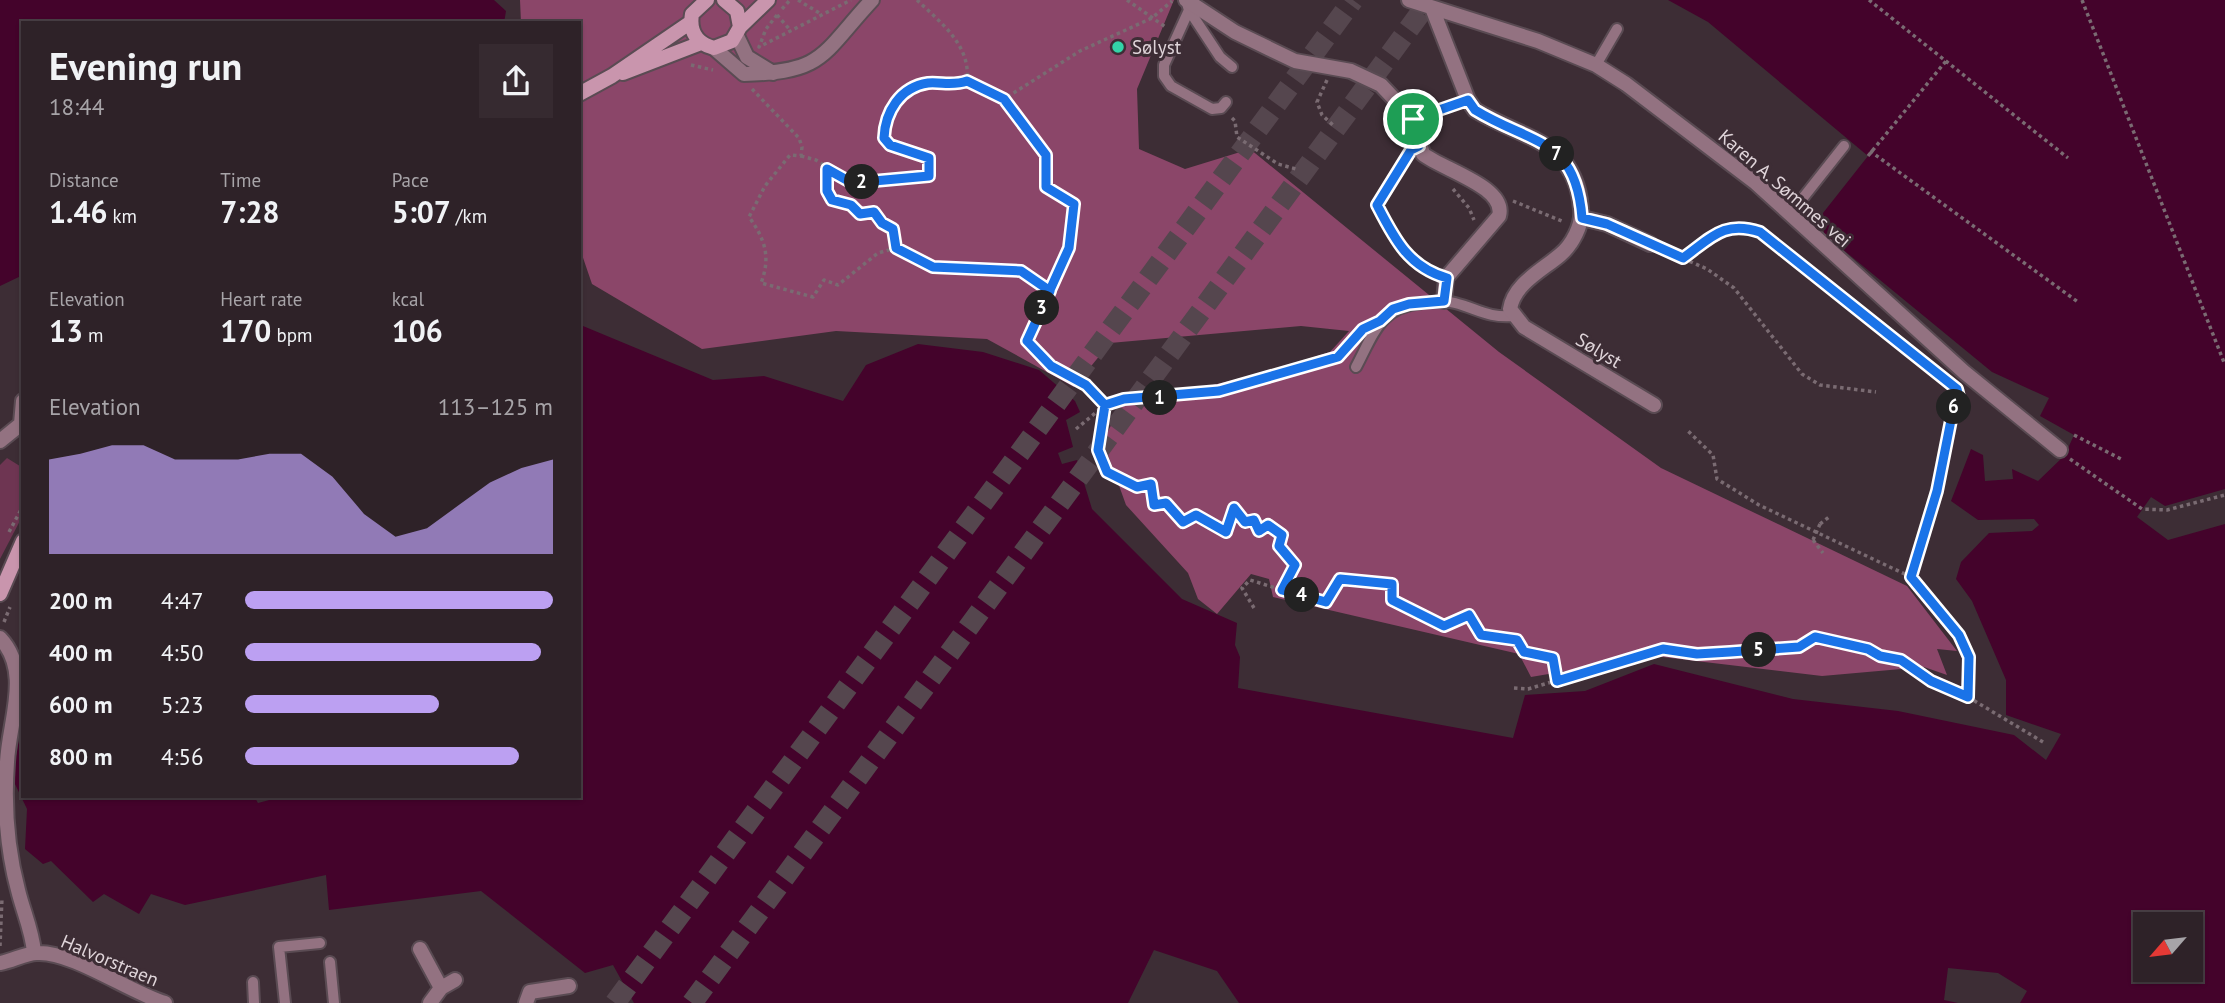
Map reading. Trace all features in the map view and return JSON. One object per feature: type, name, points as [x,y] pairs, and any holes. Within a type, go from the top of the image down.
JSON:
[{"type":"main road","points":[[707,0],[696,7],[691,22],[692,30],[708,45]]},
{"type":"main road","points":[[725,0],[737,11],[738,31]]},
{"type":"main road","points":[[612,76],[683,58],[708,45],[727,45],[768,0]]},
{"type":"main road","points":[[581,93],[612,76],[691,22]]},
{"type":"main road","points":[[0,594],[21,546]]},
{"type":"street","points":[[708,45],[744,74],[774,74],[801,69],[819,60],[872,0]]},
{"type":"street","name":"Karen A. Sømmes vei","points":[[1409,0],[1515,33],[1596,65],[1713,149],[1791,213],[1964,372],[2062,453]]},
{"type":"street","points":[[1188,5],[1255,43],[1295,61],[1351,71],[1381,85],[1413,119],[1419,146],[1429,158],[1490,190],[1499,203],[1499,216],[1447,278],[1444,301]]},
{"type":"street","points":[[1432,8],[1468,100],[1475,110],[1547,145],[1566,163],[1577,182],[1581,221],[1563,253],[1516,293],[1510,309],[1513,316]]},
{"type":"street","points":[[738,31],[747,57],[774,74]]},
{"type":"street","points":[[1581,221],[1607,224],[1650,244]]},
{"type":"street","name":"Sølyst","points":[[1513,316],[1524,327],[1654,405]]},
{"type":"street","points":[[0,441],[21,425]]},
{"type":"street","points":[[0,638],[17,664],[18,683],[7,761],[7,819],[14,874],[32,934],[34,952]]},
{"type":"street","points":[[420,948],[441,988]]},
{"type":"street","name":"Halvorstraen","points":[[0,963],[34,952],[71,961],[163,1003]]},
{"type":"street","points":[[430,1003],[441,988],[455,980]]},
{"type":"street","points":[[526,1003],[530,992],[569,986]]},
{"type":"lane","points":[[1188,5],[1164,65],[1166,80],[1212,108],[1224,105]]},
{"type":"lane","points":[[1188,5],[1220,57],[1232,67]]},
{"type":"lane","points":[[1596,65],[1617,29]]},
{"type":"lane","points":[[1791,213],[1844,146]]},
{"type":"lane","points":[[1356,367],[1380,321],[1393,309],[1409,304],[1444,301],[1493,318],[1513,316]]},
{"type":"lane","points":[[285,1003],[279,947],[320,943]]},
{"type":"lane","points":[[330,962],[334,1003]]},
{"type":"lane","points":[[253,982],[254,1003]]},
{"type":"path","points":[[790,0],[766,29],[759,47],[852,0]]},
{"type":"path","points":[[798,0],[821,15]]},
{"type":"path","points":[[917,0],[963,50],[968,67],[967,81]]},
{"type":"path","points":[[1127,0],[1178,34]]},
{"type":"path","points":[[1004,99],[1080,51],[1152,18],[1172,0]]},
{"type":"path","points":[[1869,0],[2068,158]]},
{"type":"path","points":[[2082,0],[2225,365]]},
{"type":"path","points":[[777,15],[791,31]]},
{"type":"path","points":[[683,58],[720,74]]},
{"type":"path","points":[[1946,61],[1869,153],[2078,302]]},
{"type":"path","points":[[1327,68],[1328,79],[1317,102],[1322,115],[1335,127]]},
{"type":"path","points":[[1050,291],[1021,271],[933,267],[896,248],[878,253],[838,285],[824,281],[813,297],[761,284],[767,268],[765,238],[749,217],[765,186],[790,155],[817,160],[852,183],[929,176],[929,158],[890,145],[884,138],[888,111],[903,94],[919,86],[930,83],[955,85],[967,81],[1004,99],[1046,155],[1046,187],[1074,204],[1069,248],[1050,291],[1027,341],[1051,366],[1086,385],[1105,405]]},
{"type":"path","points":[[748,87],[760,95],[799,138],[801,156]]},
{"type":"path","points":[[1413,119],[1468,100]]},
{"type":"path","points":[[1224,105],[1235,121],[1237,137],[1278,164],[1296,169]]},
{"type":"path","points":[[1419,146],[1411,150],[1377,205],[1395,239],[1410,259],[1430,273],[1447,278]]},
{"type":"path","points":[[827,169],[827,191],[832,200],[851,205],[860,214],[874,212],[882,223],[893,229],[896,248]]},
{"type":"path","points":[[1454,190],[1469,208],[1473,220],[1487,230]]},
{"type":"path","points":[[1499,203],[1521,202],[1549,218],[1581,221]]},
{"type":"path","points":[[1683,258],[1728,227],[1747,227],[1760,232],[1957,389]]},
{"type":"path","points":[[1650,244],[1683,258],[1734,288],[1802,374],[1820,385],[1876,392]]},
{"type":"path","points":[[1076,429],[1105,405],[1124,399],[1219,391],[1338,357],[1354,338]]},
{"type":"path","points":[[1911,577],[1937,491],[1954,405],[1959,397],[1957,389],[1964,372]]},
{"type":"path","points":[[1105,405],[1098,450],[1107,472],[1137,487],[1151,484],[1154,505],[1166,503],[1183,522],[1196,515],[1226,532],[1234,508],[1245,522],[1254,520],[1259,531],[1268,525],[1282,535],[1279,546],[1295,565],[1282,590]]},
{"type":"path","points":[[1688,430],[1713,455],[1717,479],[1759,505],[1911,577],[1959,635],[1969,657],[1968,697]]},
{"type":"path","points":[[2074,435],[2123,460]]},
{"type":"path","points":[[2062,453],[2142,509],[2167,510],[2225,495]]},
{"type":"path","points":[[3,542],[21,510]]},
{"type":"path","points":[[1823,553],[1813,540],[1820,524],[1829,517]]},
{"type":"path","points":[[1254,608],[1242,589],[1250,580],[1326,602],[1340,579],[1392,584],[1392,600],[1433,623],[1444,626],[1469,615],[1481,635],[1517,640],[1524,652],[1553,658],[1557,681]]},
{"type":"path","points":[[1514,688],[1528,689],[1663,649],[1697,654],[1799,647],[1815,637],[1868,649],[1880,656],[1901,660],[1931,681],[1968,697],[2043,742]]},
{"type":"path","points":[[0,949],[1,893]]},
{"type":"shaded area","points":[[0,0],[494,0],[506,11],[504,21],[21,21],[21,276],[0,286]]},
{"type":"shaded area","points":[[520,0],[1174,0],[1137,89],[1139,149],[1185,169],[1250,149],[1499,352],[1661,468],[1907,586],[1957,651],[1937,649],[1947,675],[1924,667],[1822,676],[1654,656],[1531,677],[1519,654],[1273,597],[1269,579],[1251,574],[1217,614],[1198,599],[1188,573],[1126,505],[1103,441],[1128,392],[1187,391],[1264,373],[1330,352],[1349,331],[1301,326],[1110,343],[1074,387],[987,339],[836,331],[702,349],[592,284],[581,252],[581,21],[521,21]]},
{"type":"shaded area","points":[[1668,0],[2225,0],[2225,489],[2165,506],[2151,497],[2137,517],[2168,540],[2225,524],[2225,1003],[2020,1003],[2027,991],[1998,973],[1948,968],[1944,1000],[1958,1003],[1239,1003],[1217,971],[1154,950],[1128,1003],[634,1003],[613,965],[585,973],[481,891],[329,910],[326,875],[185,905],[151,894],[139,914],[104,894],[93,902],[51,861],[43,864],[25,849],[27,809],[22,798],[255,798],[258,803],[277,798],[581,798],[581,322],[583,326],[713,380],[764,376],[843,401],[866,365],[918,344],[983,352],[1039,370],[1075,401],[1080,412],[1066,420],[1073,447],[1058,453],[1062,464],[1077,460],[1092,509],[1182,599],[1237,623],[1235,645],[1240,657],[1238,688],[1513,738],[1525,695],[1585,691],[1654,664],[1793,699],[1898,711],[2014,735],[2046,760],[2061,734],[2006,715],[2006,680],[1972,601],[1956,579],[1961,562],[1989,533],[2032,531],[2039,525],[2034,519],[1978,520],[1951,501],[1971,449],[1983,455],[1985,481],[2013,479],[2012,469],[2038,481],[2065,455],[2074,435],[2040,416],[2049,398],[1992,372],[1824,234],[1823,213],[1868,156],[1708,22]]},
{"type":"shaded area","points":[[7,458],[21,467],[21,519],[0,559],[0,465]]},
{"type":"shaded area","points":[[21,730],[21,796],[15,784],[15,761]]},
{"type":"tunnel","points":[[615,1003],[1353,0]]},
{"type":"tunnel","points":[[692,1003],[1430,0]]},
{"type":"place","name":"Sølyst","points":[[1118,47]]},
{"type":"route","points":[[1413,119],[1419,146],[1411,150],[1377,199],[1377,205],[1395,239],[1410,259],[1430,273],[1447,278],[1444,301],[1409,304],[1393,309],[1380,321],[1363,329],[1338,357],[1219,391],[1124,399],[1105,405],[1086,385],[1051,366],[1027,341],[1050,291],[1021,271],[933,267],[896,248],[893,229],[882,223],[874,212],[860,214],[851,205],[832,200],[827,191],[827,169],[852,183],[929,176],[932,169],[929,158],[918,152],[890,145],[884,138],[888,111],[903,94],[930,83],[955,85],[967,81],[1004,99],[1046,155],[1046,187],[1074,204],[1069,248],[1050,291],[1027,341],[1051,366],[1086,385],[1105,405],[1098,450],[1107,472],[1137,487],[1151,484],[1154,505],[1166,503],[1183,522],[1196,515],[1226,532],[1234,508],[1245,522],[1254,520],[1259,531],[1268,525],[1282,535],[1279,546],[1295,565],[1282,590],[1326,602],[1340,579],[1392,584],[1392,600],[1433,623],[1444,626],[1469,615],[1481,635],[1517,640],[1524,652],[1553,658],[1557,681],[1663,649],[1697,654],[1799,647],[1815,637],[1868,649],[1880,656],[1901,660],[1931,681],[1968,697],[1969,657],[1959,635],[1939,607],[1911,577],[1937,491],[1945,442],[1954,405],[1959,397],[1957,389],[1760,232],[1747,227],[1728,227],[1683,258],[1607,224],[1582,218],[1577,182],[1566,163],[1547,145],[1482,114],[1475,110],[1468,100],[1413,119]]}]
